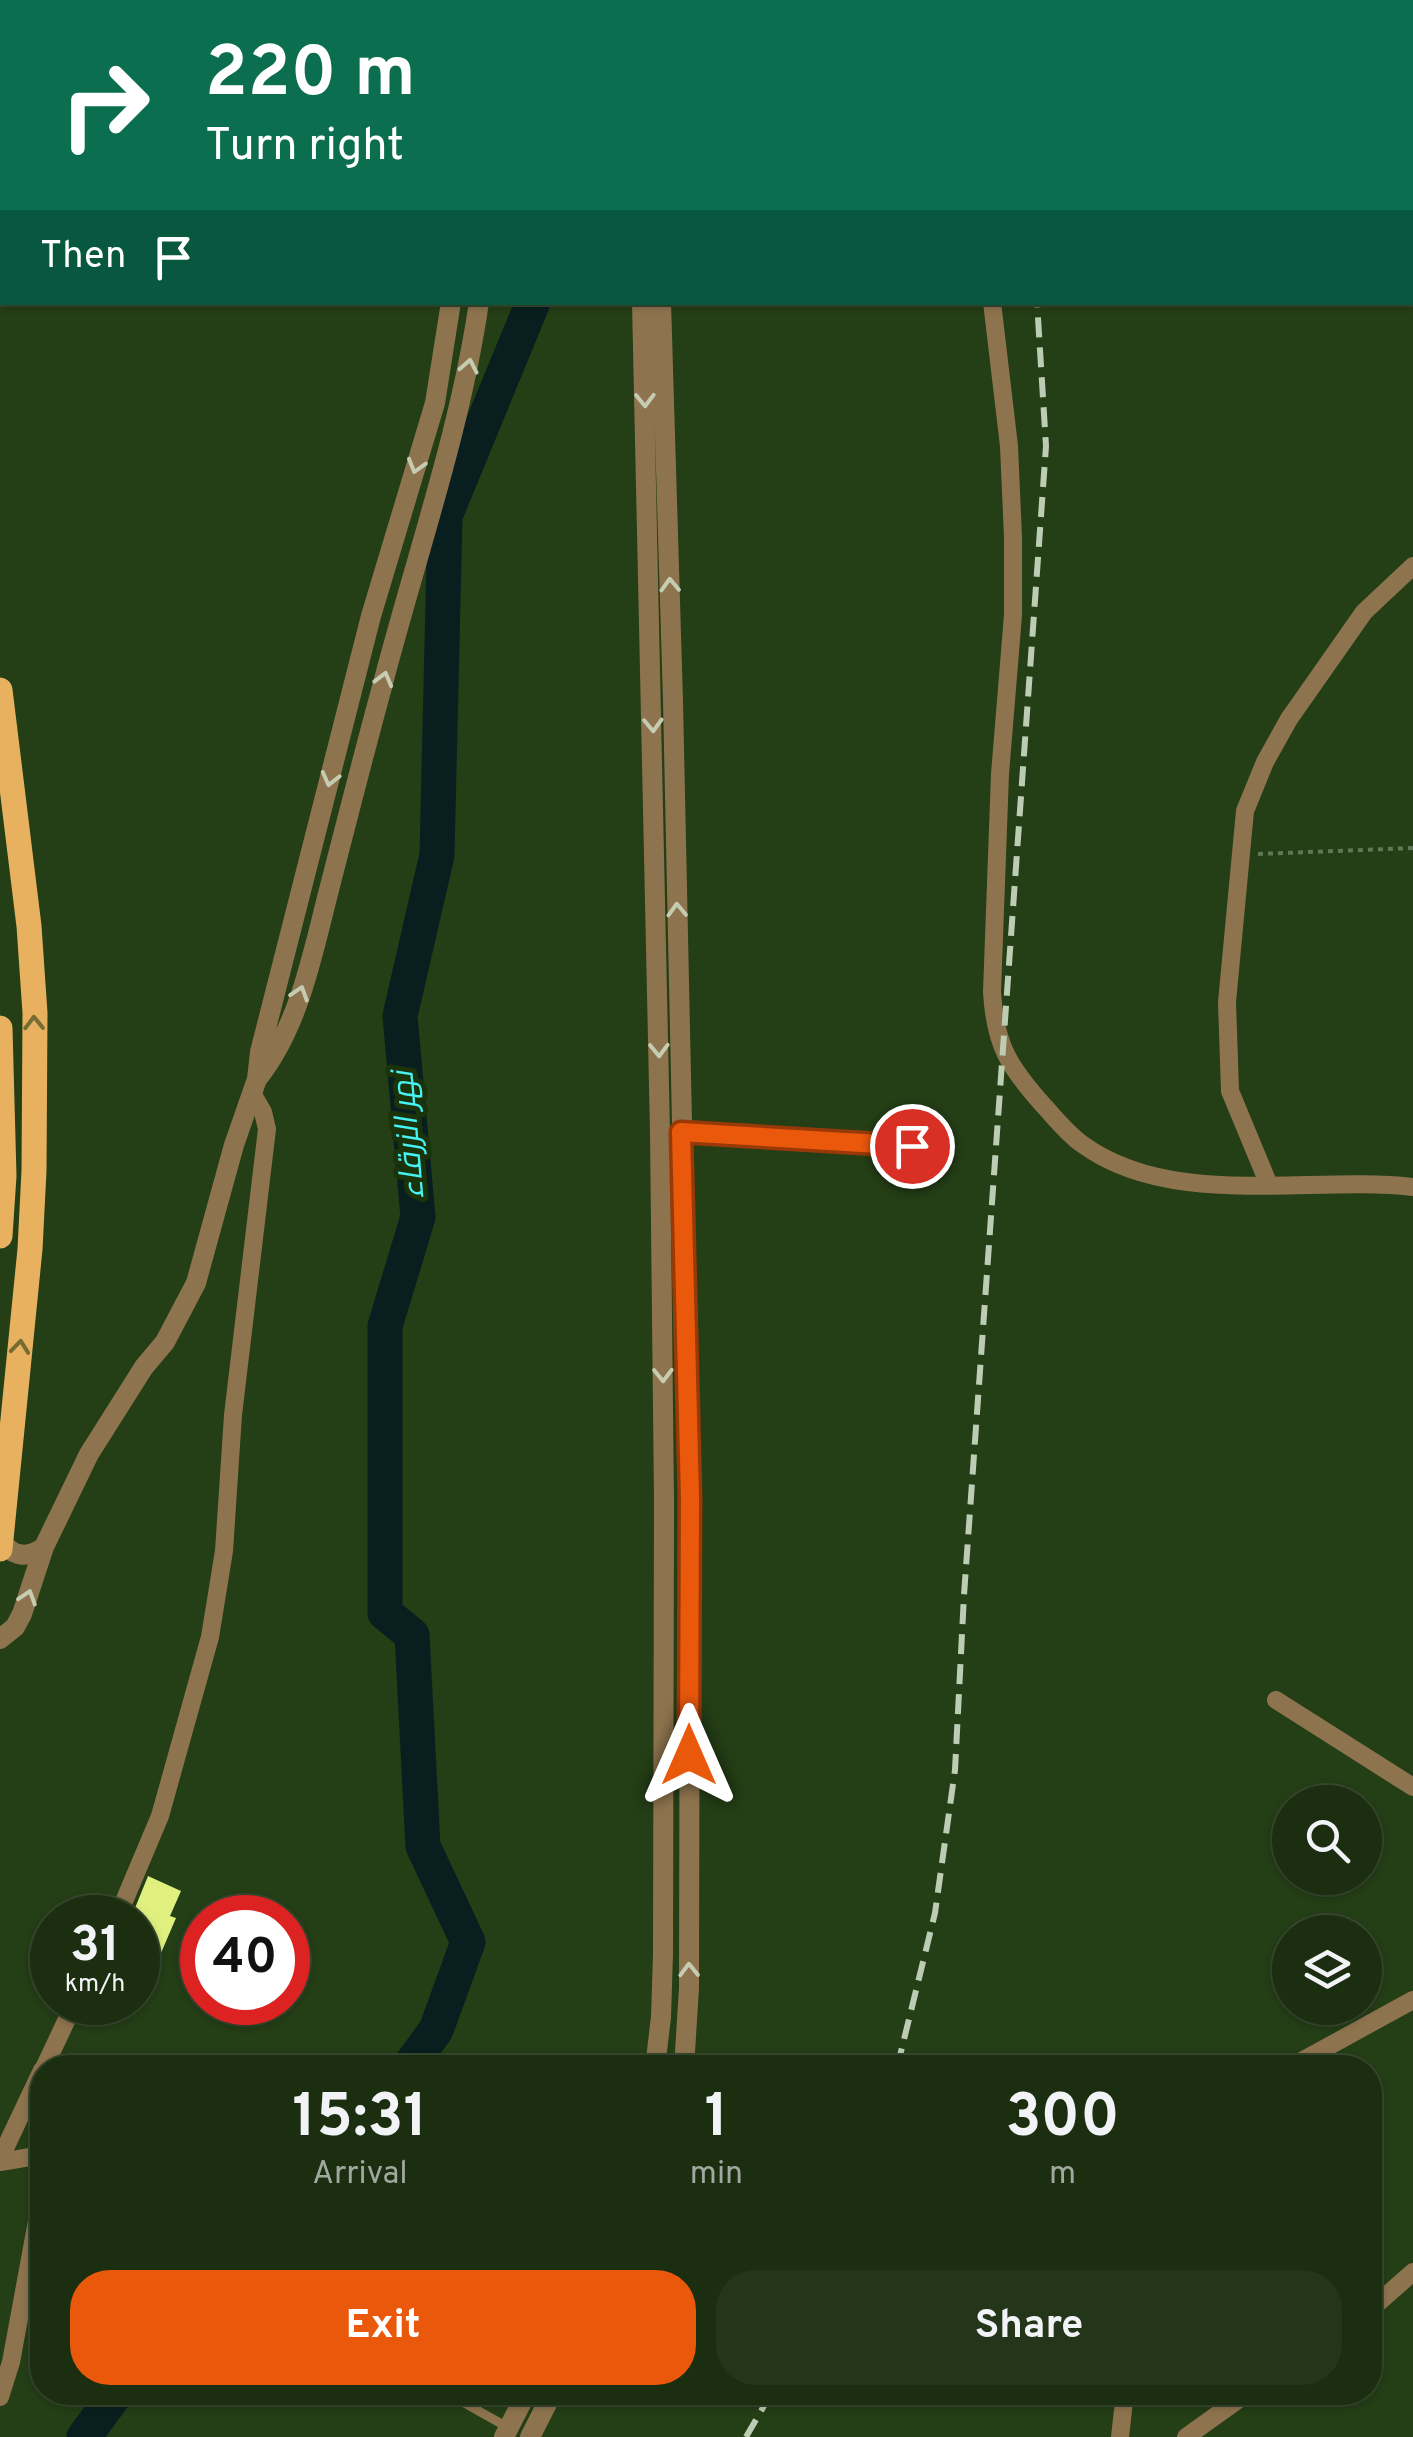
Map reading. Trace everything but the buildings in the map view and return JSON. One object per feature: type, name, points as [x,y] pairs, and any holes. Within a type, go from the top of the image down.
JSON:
[{"type":"main road","points":[[0,690],[35,1012],[30,1249],[0,1545]]},
{"type":"main road","points":[[0,1028],[4,1176],[0,1236]]},
{"type":"street","points":[[0,1640],[22,1614],[44,1546],[98,1439],[182,1313],[196,1283],[228,1162],[254,1086],[372,616],[434,404],[451,305]]},
{"type":"street","points":[[254,1086],[286,1035],[313,950],[407,592],[457,420],[480,305]]},
{"type":"street","points":[[642,305],[671,1132],[690,1498],[689,1988],[685,2055]]},
{"type":"street","points":[[657,2055],[663,1954],[664,1500],[674,721],[661,305]]},
{"type":"street","points":[[992,305],[1009,446],[1014,537],[992,992],[995,1028],[1004,1056],[1082,1144],[1142,1172],[1192,1182],[1413,1186]]},
{"type":"street","points":[[1269,1185],[1230,1091],[1227,1002],[1244,812],[1264,762],[1289,718],[1364,612],[1413,566]]},
{"type":"street","points":[[127,1895],[160,1816],[216,1603],[267,1129],[254,1086]]},
{"type":"street","points":[[664,1500],[690,1498]]},
{"type":"street","points":[[0,1545],[26,1556],[44,1546]]},
{"type":"street","points":[[1276,1700],[1413,1786]]},
{"type":"street","points":[[1312,2055],[1413,2000]]},
{"type":"street","points":[[50,2055],[64,2025]]},
{"type":"street","points":[[0,2160],[30,2097]]},
{"type":"street","points":[[0,2160],[30,2156]]},
{"type":"street","points":[[0,2397],[11,2362],[30,2259]]},
{"type":"street","points":[[1382,2299],[1413,2272]]},
{"type":"street","points":[[517,2435],[524,2405]]},
{"type":"street","points":[[517,2435],[542,2405]]},
{"type":"street","points":[[1120,2437],[1123,2405]]},
{"type":"street","points":[[1186,2437],[1231,2405]]},
{"type":"lane","points":[[671,1132],[912,1146]]},
{"type":"lane","points":[[467,2405],[517,2435]]},
{"type":"path","points":[[1238,855],[1413,848]]},
{"type":"waterway","name":"نهر الزرقاء","points":[[418,2055],[436,2030],[468,1942],[423,1846],[412,1635],[385,1613],[385,1326],[418,1217],[400,1016],[437,855],[445,516],[532,305]]},
{"type":"waterway","name":"نهر الزرقاء","points":[[84,2437],[107,2405]]},
{"type":"railway","points":[[900,2055],[935,1913],[955,1770],[964,1595],[1046,446],[1037,305]]},
{"type":"railway","points":[[746,2437],[764,2405]]},
{"type":"route","points":[[689,1755],[690,1498],[681,1132],[912,1146]]}]
